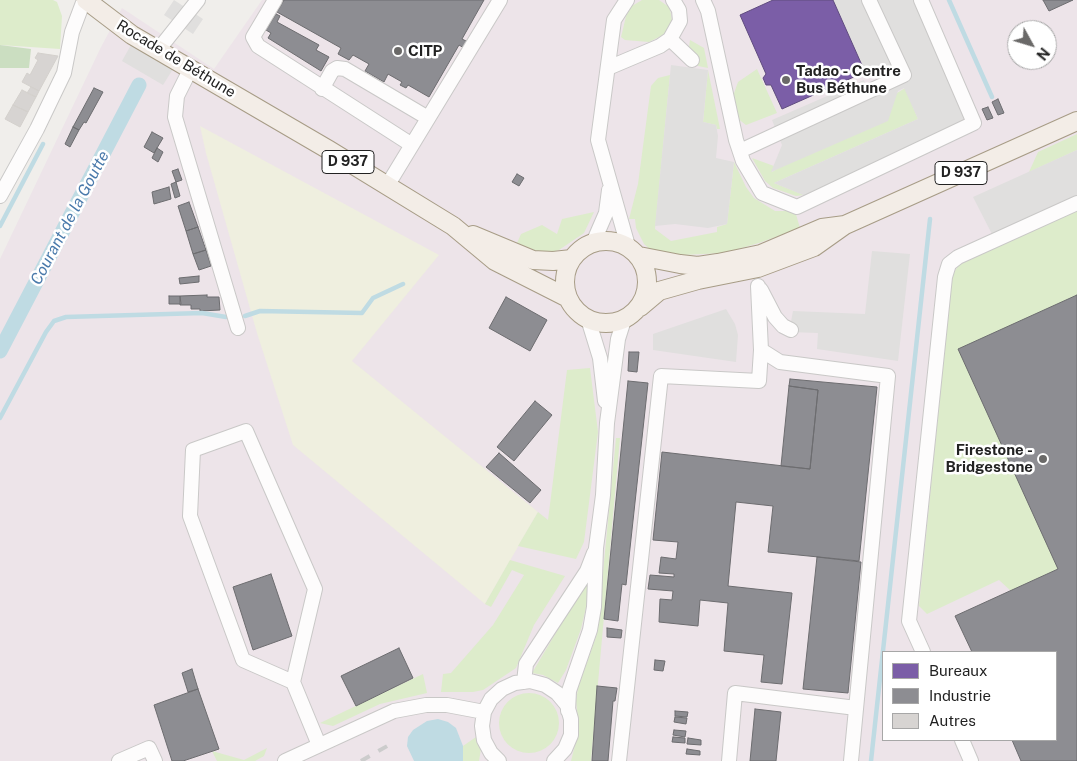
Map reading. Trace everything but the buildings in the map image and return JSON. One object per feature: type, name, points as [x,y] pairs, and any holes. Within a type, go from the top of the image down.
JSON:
[{"type":"main road","name":"Rocade de Béthune","points":[[85,0],[132,35],[159,49],[387,186]]},
{"type":"main road","name":"D 937","points":[[640,307],[659,291],[698,280],[758,268],[814,247],[846,225],[1077,120]]},
{"type":"main road","name":"D 937","points":[[387,186],[453,226],[533,260],[553,261],[572,259]]},
{"type":"main road","name":"D 937","points":[[633,251],[680,264],[698,266],[761,254],[822,228],[846,225]]},
{"type":"main road","name":"D 937","points":[[453,226],[495,261],[568,298]]},
{"type":"main road","points":[[616,242],[633,251],[646,268],[648,282],[646,295],[640,307],[624,320],[606,324],[588,319],[574,308],[568,298],[565,280],[572,259],[578,252],[593,243],[616,242]]},
{"type":"street","points":[[0,196],[37,129],[64,73],[72,32],[85,0]]},
{"type":"street","points":[[159,49],[198,0]]},
{"type":"street","points":[[275,0],[253,37],[258,46],[322,89],[412,145]]},
{"type":"street","points":[[387,186],[500,0]]},
{"type":"street","points":[[627,0],[614,20],[598,140],[633,251]]},
{"type":"street","points":[[608,68],[660,46],[670,39],[680,21],[679,10],[673,0]]},
{"type":"street","points":[[703,0],[708,11],[740,151],[762,193],[797,206],[974,123],[921,0]]},
{"type":"street","points":[[740,151],[904,75],[869,0]]},
{"type":"street","points":[[670,39],[692,60]]},
{"type":"street","points":[[191,68],[178,96],[175,117],[238,328]]},
{"type":"street","points":[[322,89],[332,71],[337,68],[344,69],[428,118]]},
{"type":"street","points":[[593,243],[606,213],[610,182]]},
{"type":"street","points":[[923,651],[910,621],[945,277],[949,264],[958,257],[1077,203]]},
{"type":"street","points":[[619,761],[661,376],[759,381],[761,350],[758,268]]},
{"type":"street","points":[[758,286],[775,317],[783,326],[792,330]]},
{"type":"street","points":[[588,319],[600,358],[607,423]]},
{"type":"street","points":[[568,711],[569,691],[590,630],[594,607],[596,548],[607,423],[618,339],[624,320]]},
{"type":"street","points":[[761,350],[780,362],[888,376],[851,761]]},
{"type":"street","points":[[293,682],[243,660],[190,516],[194,450],[246,431],[315,589],[293,682],[320,744]]},
{"type":"street","points":[[524,682],[526,664],[588,571],[596,548]]},
{"type":"street","points":[[493,758],[484,740],[482,726],[484,712],[491,699],[502,689],[524,682],[545,685],[557,693],[568,711],[571,719],[571,735],[566,749],[559,759]]},
{"type":"street","points":[[729,761],[735,693],[856,708]]},
{"type":"street","points":[[285,761],[375,718],[412,707],[447,705],[484,712]]},
{"type":"street","points":[[962,741],[971,761]]},
{"type":"street","points":[[119,761],[149,748],[155,761]]},
{"type":"shaded area","points":[[174,0],[203,19],[193,34],[164,15]]},
{"type":"shaded area","points":[[262,0],[1077,0],[1077,761],[0,761],[0,259],[101,47],[122,8],[214,69]]},
{"type":"shaded area","points":[[833,0],[921,0],[974,123],[813,199],[774,183],[918,119],[904,88],[898,91],[888,121],[771,172],[782,145],[772,120],[864,80],[868,92],[882,85],[876,67],[865,72]]},
{"type":"shaded area","points":[[131,45],[173,69],[163,85],[122,61]]},
{"type":"shaded area","points":[[671,65],[708,70],[703,122],[716,125],[718,136],[716,158],[734,162],[727,224],[708,228],[675,224],[655,226]]},
{"type":"shaded area","points":[[1077,150],[1077,203],[995,240],[973,197]]},
{"type":"shaded area","points":[[872,251],[910,254],[898,361],[817,349],[818,333],[789,332],[793,311],[865,314]]},
{"type":"shaded area","points":[[726,309],[735,324],[738,335],[736,362],[653,350],[653,334]]},
{"type":"green space","points":[[0,0],[53,0],[57,2],[62,16],[60,49],[0,45]]},
{"type":"green space","points":[[642,0],[659,0],[669,7],[671,14],[672,21],[665,34],[649,42],[625,40],[621,37],[626,16],[632,6]]},
{"type":"green space","points":[[690,40],[704,48],[708,68],[698,66],[696,56],[689,47]]},
{"type":"green space","points":[[0,45],[31,49],[29,68],[0,68]]},
{"type":"green space","points":[[757,69],[777,113],[746,125],[737,118],[733,96],[738,82]]},
{"type":"green space","points":[[708,70],[720,129],[717,129],[716,125],[703,122]]},
{"type":"green space","points":[[670,75],[655,229],[671,241],[717,232],[717,227],[727,224],[734,162],[746,187],[754,198],[775,211],[795,211],[800,228],[724,253],[664,254],[652,251],[644,244],[636,228],[635,219],[629,219],[638,184],[651,86],[658,78]]},
{"type":"green space","points":[[905,88],[918,119],[774,183],[804,195],[796,196],[773,188],[765,181],[752,158],[774,166],[772,172]]},
{"type":"green space","points":[[200,126],[439,255],[352,361],[538,512],[485,604],[293,445],[257,333]]},
{"type":"green space","points":[[1077,134],[1077,150],[1029,172],[1038,152]]},
{"type":"green space","points":[[1077,208],[1077,295],[1058,569],[1011,591],[999,580],[927,614],[919,606],[952,275],[961,262]]},
{"type":"green space","points":[[594,212],[584,233],[559,250],[548,253],[517,243],[521,234],[542,225],[557,234],[562,219]]},
{"type":"green space","points":[[590,368],[598,432],[584,542],[576,559],[518,546],[538,512],[548,520],[567,370]]},
{"type":"green space","points":[[616,438],[620,438],[591,761],[571,761],[579,729],[576,701],[578,688],[597,634]]},
{"type":"green space","points":[[510,560],[565,576],[534,625],[516,668],[483,690],[473,692],[441,692],[443,674],[451,673],[493,625],[524,575],[512,570],[491,607],[485,604]]},
{"type":"green space","points":[[589,577],[589,595],[581,629],[566,670],[558,683],[543,675],[532,673]]},
{"type":"green space","points":[[423,674],[427,693],[380,704],[333,726],[320,723]]},
{"type":"green space","points":[[529,693],[545,698],[550,702],[554,707],[559,723],[554,739],[550,744],[545,748],[529,753],[513,748],[508,744],[504,739],[499,723],[504,707],[508,702],[513,698]]},
{"type":"green space","points":[[476,737],[481,749],[479,761],[463,761],[463,746]]},
{"type":"green space","points":[[267,748],[264,756],[255,761],[217,761],[212,751],[244,760]]},
{"type":"water","points":[[438,719],[448,722],[456,728],[463,746],[463,761],[414,761],[407,746],[408,737],[413,730],[427,721]]},
{"type":"waterway","points":[[949,0],[992,97]]},
{"type":"waterway","name":"Courant de la Goutte","points":[[0,351],[139,85]]},
{"type":"waterway","points":[[0,226],[43,144]]},
{"type":"waterway","points":[[883,651],[930,219]]},
{"type":"waterway","points":[[245,316],[260,311],[362,313],[373,298],[403,284]]},
{"type":"waterway","points":[[0,418],[46,332],[54,321],[66,317],[202,313],[226,317]]},
{"type":"waterway","points":[[871,761],[882,660]]},
{"type":"railway","points":[[361,761],[389,745]]},
{"type":"place","name":"CITP","points":[[398,51]]},
{"type":"place","name":"Tadao - Centre Bus Béthune","points":[[786,80]]},
{"type":"place","name":"Firestone - Bridgestone","points":[[1043,459]]}]
